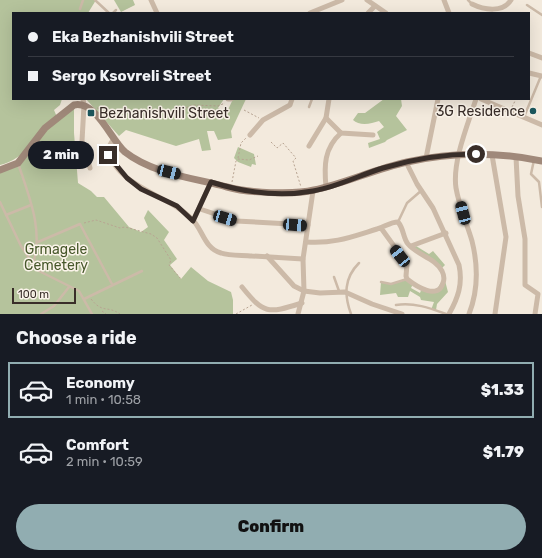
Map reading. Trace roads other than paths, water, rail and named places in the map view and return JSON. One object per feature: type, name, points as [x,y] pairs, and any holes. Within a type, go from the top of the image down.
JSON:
[{"type":"street","points":[[151,0],[157,12]]},
{"type":"street","points":[[312,12],[342,0]]},
{"type":"street","points":[[368,0],[384,12]]},
{"type":"street","points":[[444,0],[449,12]]},
{"type":"street","points":[[470,2],[482,8],[500,9],[509,4],[511,0]]},
{"type":"street","points":[[369,12],[375,6]]},
{"type":"street","points":[[530,52],[542,58]]},
{"type":"street","points":[[530,73],[541,76]]},
{"type":"street","points":[[250,135],[263,120],[290,105],[292,100]]},
{"type":"street","points":[[309,146],[326,118],[330,100]]},
{"type":"street","points":[[426,158],[438,100]]},
{"type":"street","points":[[469,314],[476,288],[476,271],[472,243],[456,188],[460,154],[476,100]]},
{"type":"street","points":[[483,100],[542,125]]},
{"type":"street","points":[[0,170],[18,163],[45,128],[76,102],[84,102],[104,123],[122,149],[139,161],[155,168],[232,188],[278,192],[313,191],[406,162],[460,154],[492,155],[538,160]]},
{"type":"street","points":[[84,102],[82,141],[90,168]]},
{"type":"street","points":[[326,118],[341,133],[373,135]]},
{"type":"street","points":[[326,187],[326,155],[329,147],[341,133]]},
{"type":"street","points":[[114,138],[107,150],[108,155],[127,178],[141,189],[177,206],[193,221],[209,246],[221,253],[303,259]]},
{"type":"street","points":[[492,155],[506,237],[495,314]]},
{"type":"street","points":[[516,157],[518,196],[525,239],[525,285],[538,294],[540,300],[535,314]]},
{"type":"street","points":[[406,162],[446,233],[460,265],[460,290],[449,314]]},
{"type":"street","points":[[193,221],[200,209],[211,182]]},
{"type":"street","points":[[298,314],[302,303],[304,290],[303,259],[313,191]]},
{"type":"street","points":[[200,209],[236,221],[308,226]]},
{"type":"street","points":[[306,242],[336,242],[381,228],[393,222],[398,222],[408,244],[416,252],[434,262],[442,270],[444,280],[442,287],[436,291],[430,291],[408,279],[406,276],[407,264],[381,228]]},
{"type":"street","points":[[411,246],[446,233]]},
{"type":"street","points":[[267,256],[294,286],[304,290],[320,293],[342,291],[372,304],[402,314]]},
{"type":"street","points":[[242,287],[254,304],[262,310],[274,313],[302,303]]},
{"type":"lane","points":[[80,9],[83,0]]},
{"type":"lane","points":[[96,0],[108,12]]},
{"type":"lane","points":[[528,5],[542,14]]},
{"type":"lane","points":[[524,117],[541,76]]},
{"type":"lane","points":[[308,107],[312,100]]},
{"type":"lane","points":[[538,160],[531,174],[539,182],[542,207]]},
{"type":"lane","points":[[18,163],[31,205],[38,242],[33,263]]},
{"type":"lane","points":[[398,222],[407,203],[422,190]]},
{"type":"lane","points":[[0,202],[21,246],[38,270],[79,291],[92,314]]},
{"type":"lane","points":[[6,215],[31,205]]},
{"type":"lane","points":[[38,242],[80,224],[112,284]]},
{"type":"lane","points":[[342,291],[350,274],[359,263]]},
{"type":"lane","points":[[84,299],[112,284],[142,271]]},
{"type":"lane","points":[[334,277],[342,291],[351,314]]},
{"type":"lane","points":[[382,282],[390,284],[399,283],[408,279]]},
{"type":"lane","points":[[41,314],[54,306],[69,287]]},
{"type":"lane","points":[[396,305],[406,303],[415,304],[446,314]]},
{"type":"place","name":"3G Residence","points":[[533,111]]},
{"type":"place","name":"Bezhanishvili Street","points":[[91,113]]},
{"type":"park label","name":"Grmagele Cemetery","points":[[56,258]]}]
